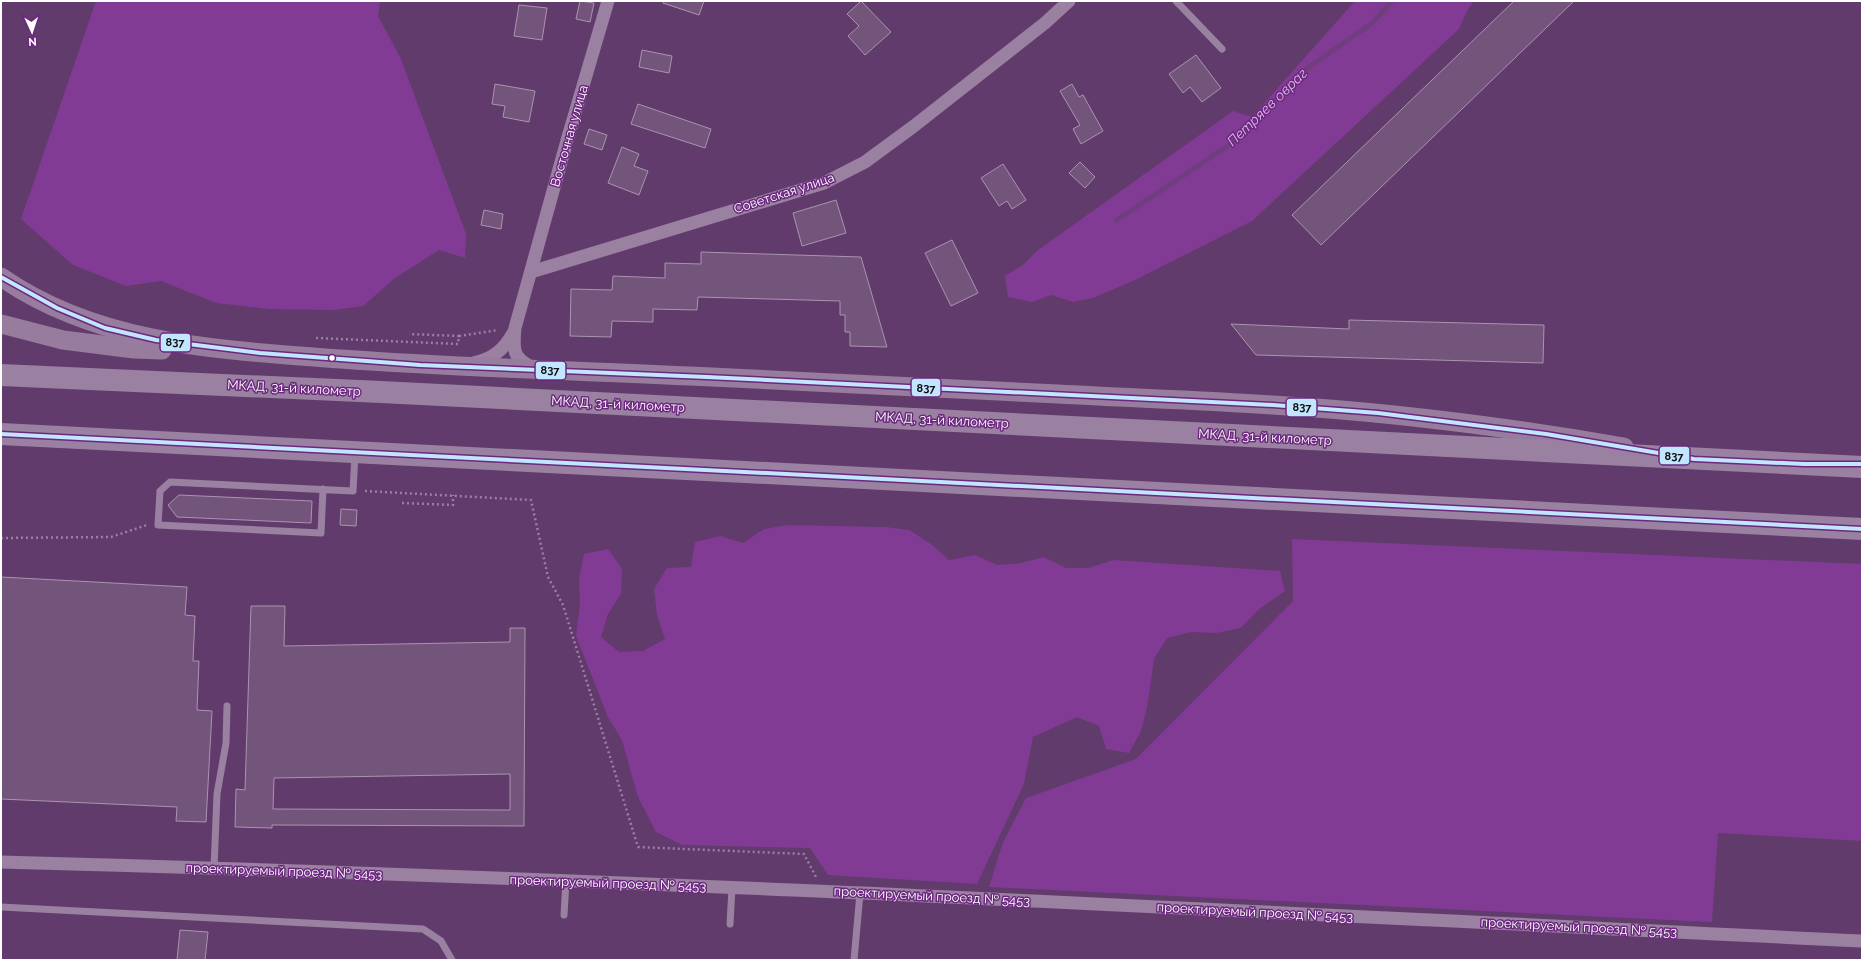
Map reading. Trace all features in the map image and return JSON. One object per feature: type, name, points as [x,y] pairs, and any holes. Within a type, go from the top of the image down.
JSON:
[{"type":"highway","name":"МКАД, 31-й километр","points":[[11,375],[381,392],[1862,467]]},
{"type":"highway","points":[[1,434],[70,439],[1862,529]]},
{"type":"main road","points":[[1,276],[57,308],[105,328],[156,340],[260,353]]},
{"type":"main road","points":[[1,324],[63,340],[134,349],[260,353],[461,367],[1273,405],[1378,413],[1546,434],[1694,459]]},
{"type":"main road","points":[[1,442],[30,436]]},
{"type":"street","name":"Восточная улица","points":[[531,272],[568,137],[608,1]]},
{"type":"street","name":"Советская улица","points":[[531,272],[824,183],[865,162],[914,126],[1045,23],[1068,1]]},
{"type":"street","points":[[531,272],[516,328],[514,347],[516,356],[524,364],[539,370]]},
{"type":"street","points":[[461,367],[482,361],[496,354],[506,346],[516,328]]},
{"type":"street","name":"проектируемый проезд № 5453","points":[[1,862],[214,868],[824,891],[1862,941]]},
{"type":"lane","points":[[1176,1],[1222,49]]},
{"type":"lane","points":[[323,489],[321,533],[158,525],[160,491],[170,482],[353,490],[355,453]]},
{"type":"lane","points":[[214,868],[217,794],[226,743],[227,706]]},
{"type":"lane","points":[[564,915],[566,881]]},
{"type":"lane","points":[[730,924],[732,888]]},
{"type":"lane","points":[[854,960],[860,893]]},
{"type":"lane","points":[[1,908],[423,929],[441,941],[452,960]]},
{"type":"path","points":[[409,334],[459,336],[516,328]]},
{"type":"path","points":[[316,338],[458,344],[459,336]]},
{"type":"path","points":[[353,490],[532,500],[548,576],[563,605],[638,847],[804,854],[824,891]]},
{"type":"path","points":[[402,503],[453,505],[453,495]]},
{"type":"path","points":[[1,538],[111,537],[158,522]]},
{"type":"shaded area","points":[[96,1],[380,1],[378,16],[401,59],[466,234],[465,258],[439,250],[395,278],[363,306],[334,310],[270,309],[216,303],[161,281],[126,286],[73,265],[21,219]]},
{"type":"shaded area","points":[[1355,1],[1474,1],[1467,11],[1459,29],[1252,221],[1133,281],[1093,298],[1073,302],[1051,295],[1032,302],[1008,297],[1005,276],[1023,265],[1038,250],[1233,111],[1252,117]]},
{"type":"shaded area","points":[[787,525],[886,527],[909,530],[931,544],[949,560],[975,555],[997,565],[1021,563],[1044,557],[1066,568],[1089,568],[1113,560],[1280,571],[1285,591],[1258,610],[1241,628],[1216,633],[1191,632],[1167,638],[1154,659],[1147,708],[1141,731],[1129,753],[1106,749],[1099,726],[1077,717],[1033,737],[1024,784],[977,884],[828,875],[810,848],[682,845],[656,832],[638,797],[622,740],[608,717],[576,636],[580,603],[579,579],[584,554],[608,549],[622,569],[621,594],[608,614],[601,637],[619,652],[643,651],[665,639],[657,615],[654,589],[667,568],[691,567],[695,542],[720,536],[743,543],[764,529]]},
{"type":"shaded area","points":[[1292,539],[1862,564],[1862,841],[1718,833],[1712,922],[989,887],[1003,842],[1026,798],[1136,759],[1293,601]]},
{"type":"building","points":[[580,1],[594,3],[590,22],[576,19]]},
{"type":"building","points":[[664,1],[704,1],[699,15],[663,3]]},
{"type":"building","points":[[861,1],[891,32],[865,55],[848,36],[859,26],[847,14]]},
{"type":"building","points":[[1514,1],[1574,1],[1321,245],[1292,215]]},
{"type":"building","points":[[519,5],[547,8],[542,40],[514,36]]},
{"type":"building","points":[[642,50],[672,56],[669,73],[639,67]]},
{"type":"building","points":[[1196,55],[1221,88],[1202,102],[1190,87],[1183,93],[1169,74]]},
{"type":"building","points":[[495,84],[535,91],[529,122],[503,117],[505,106],[492,104]]},
{"type":"building","points":[[1072,84],[1079,97],[1083,95],[1103,131],[1081,144],[1073,129],[1080,125],[1060,91]]},
{"type":"building","points":[[638,104],[711,129],[705,148],[631,124]]},
{"type":"building","points":[[589,129],[607,135],[602,150],[584,144]]},
{"type":"building","points":[[622,147],[639,154],[634,166],[648,171],[639,195],[608,183]]},
{"type":"building","points":[[1080,162],[1095,177],[1085,188],[1069,173]]},
{"type":"building","points":[[1003,164],[1026,200],[1012,209],[1007,201],[999,206],[981,178]]},
{"type":"building","points":[[836,200],[846,233],[802,246],[793,213]]},
{"type":"building","points":[[484,210],[503,214],[501,229],[481,225]]},
{"type":"building","points":[[952,240],[978,293],[951,306],[925,253]]},
{"type":"building","points":[[701,252],[861,257],[887,347],[850,346],[850,332],[845,332],[845,315],[840,315],[840,301],[698,297],[697,310],[653,309],[653,322],[612,321],[611,337],[570,336],[571,289],[612,290],[613,276],[665,278],[665,263],[701,264]]},
{"type":"building","points":[[1349,320],[1544,325],[1543,363],[1256,355],[1231,324],[1349,329]]},
{"type":"building","points":[[179,495],[312,501],[311,523],[177,517],[168,505]]},
{"type":"building","points":[[341,509],[357,510],[356,526],[340,525]]},
{"type":"building","points":[[1,577],[187,587],[185,615],[195,616],[193,661],[199,661],[197,710],[212,711],[206,822],[176,821],[177,807],[1,799]]},
{"type":"building","points":[[251,606],[285,606],[284,646],[510,642],[510,628],[525,628],[524,826],[272,825],[272,828],[235,827],[236,789],[245,790]],"holes":[[[510,774],[510,810],[273,809],[274,778]]]},
{"type":"building","points":[[180,930],[208,932],[205,960],[177,960]]},
{"type":"waterway","name":"Петряев овраг","points":[[1117,220],[1235,141],[1309,67],[1371,24],[1392,1]]},
{"type":"transit line","name":"837","points":[[1,277],[57,308],[105,328],[156,340],[260,353],[420,365],[707,377],[1273,405],[1378,413],[1546,434],[1694,459],[1804,464],[1862,464]]},
{"type":"transit line","name":"837","points":[[1,434],[1862,529]]}]
